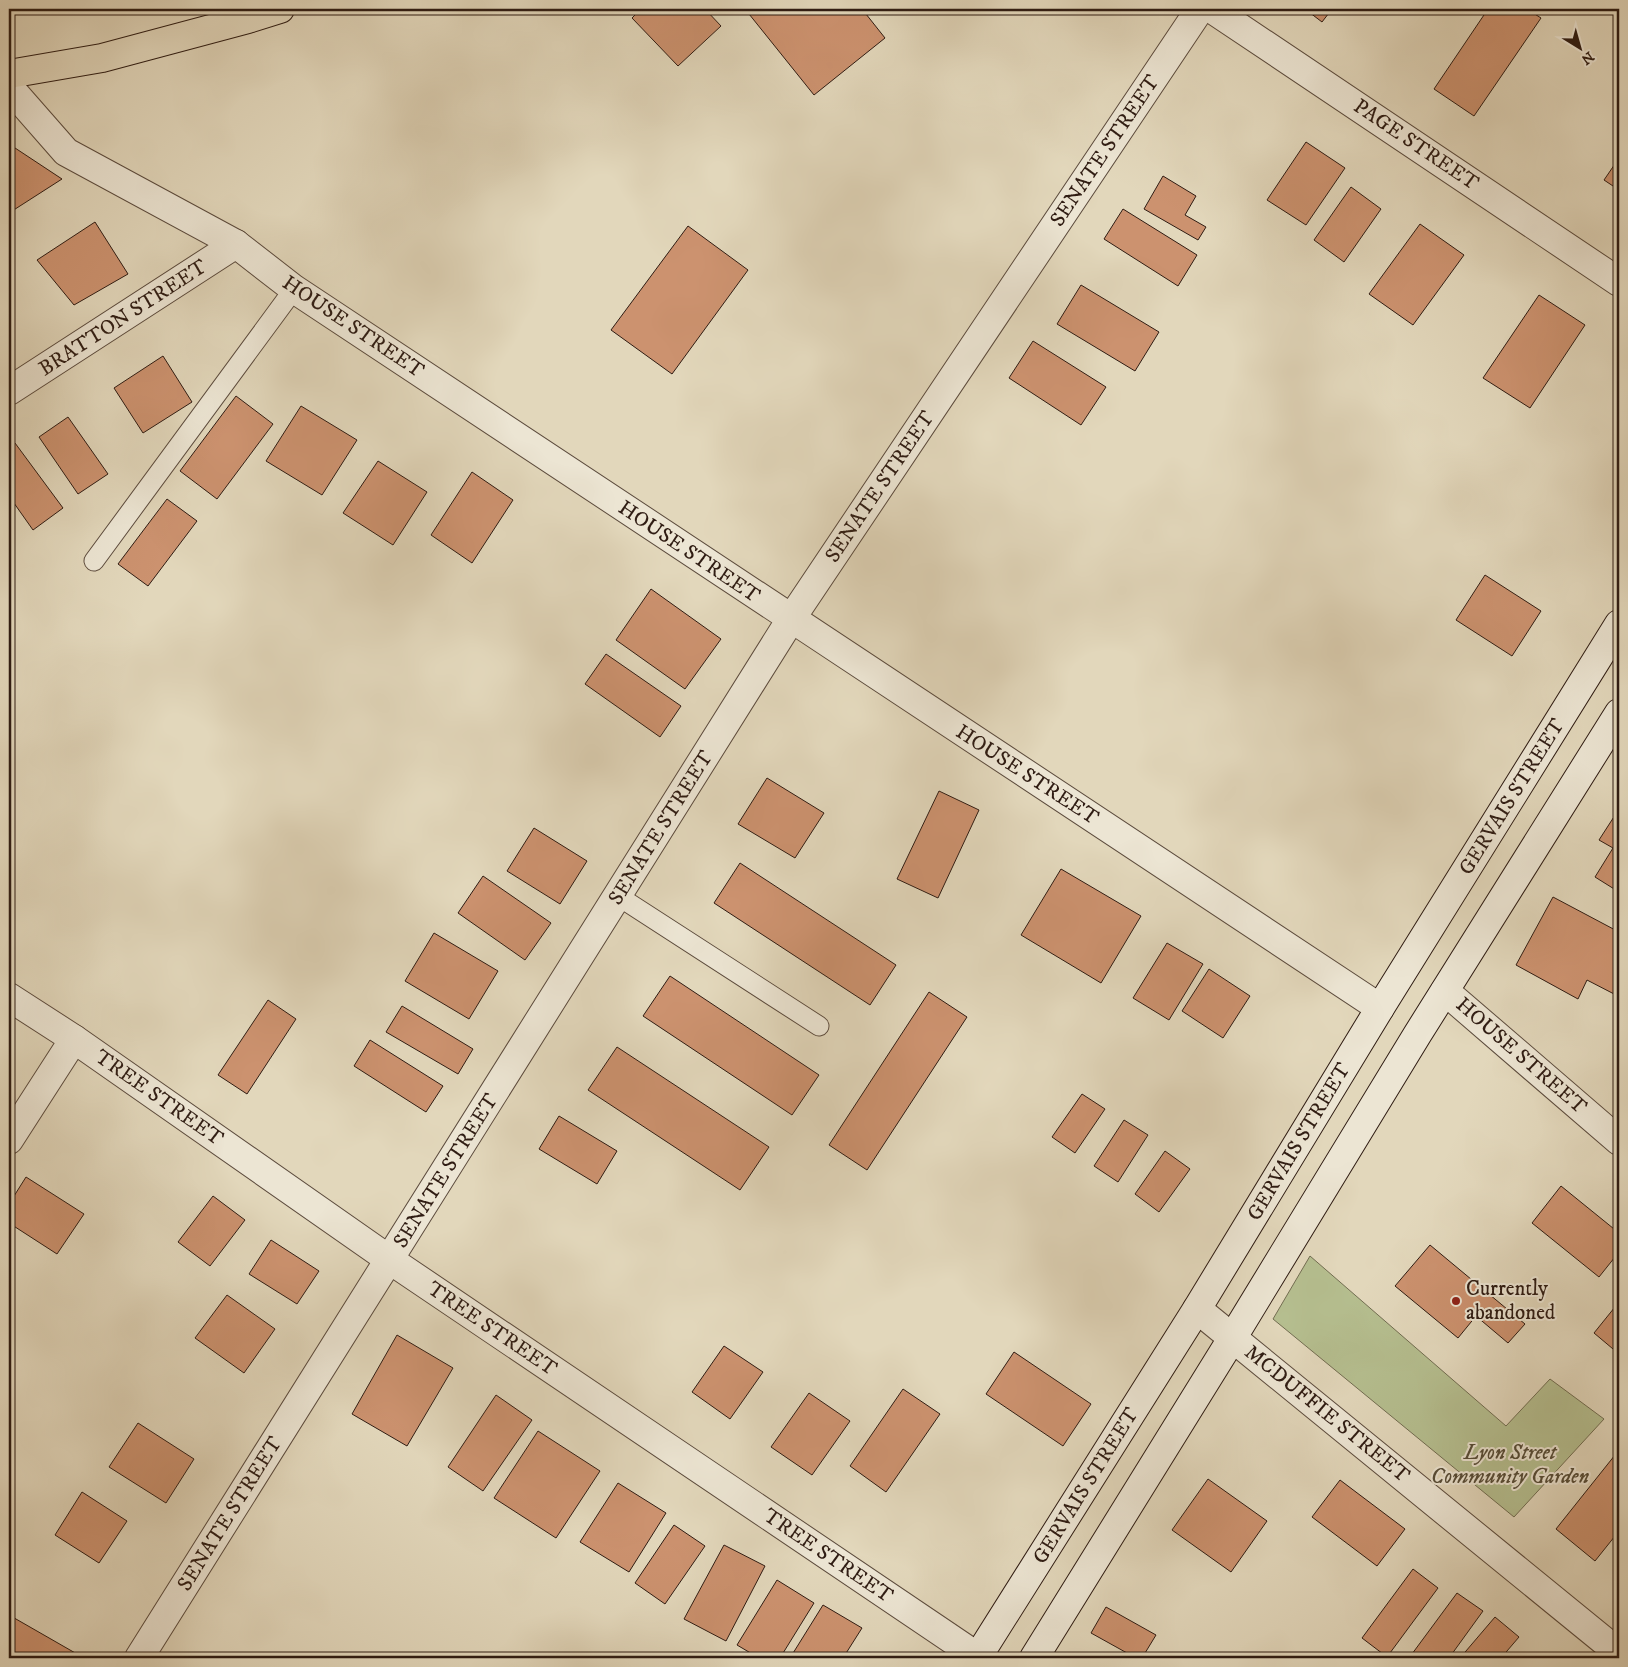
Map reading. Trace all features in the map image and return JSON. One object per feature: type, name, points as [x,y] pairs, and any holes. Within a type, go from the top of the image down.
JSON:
[{"type":"main road","points":[[9,74],[102,58],[280,9]]},
{"type":"street","name":"SENATE STREET","points":[[139,1658],[791,620],[1200,9]]},
{"type":"street","name":"PAGE STREET","points":[[1212,9],[1619,282]]},
{"type":"street","name":"HOUSE STREET","points":[[9,87],[66,152],[236,244],[294,289],[791,620],[1380,1008]]},
{"type":"street","name":"BRATTON STREET","points":[[9,391],[236,244]]},
{"type":"street","name":"GERVAIS STREET","points":[[978,1658],[1197,1309],[1380,1008],[1619,624]]},
{"type":"street","points":[[1034,1658],[1445,991],[1619,713]]},
{"type":"street","name":"HOUSE STREET","points":[[1445,991],[1619,1141]]},
{"type":"street","name":"TREE STREET","points":[[9,997],[74,1038],[390,1260],[978,1658]]},
{"type":"street","points":[[9,1140],[74,1038]]},
{"type":"street","name":"MCDUFFIE STREET","points":[[1197,1309],[1619,1653]]},
{"type":"lane","points":[[94,561],[294,289]]},
{"type":"lane","points":[[618,896],[819,1026]]},
{"type":"green space","name":"Lyon Street Community Garden","points":[[1310,1256],[1506,1426],[1550,1379],[1604,1419],[1514,1517],[1273,1319]]},
{"type":"building","points":[[641,9],[705,9],[721,26],[678,66],[632,18]]},
{"type":"building","points":[[745,9],[862,9],[885,38],[814,95]]},
{"type":"building","points":[[1305,9],[1332,9],[1322,22]]},
{"type":"building","points":[[1488,9],[1527,9],[1541,18],[1474,116],[1434,89]]},
{"type":"building","points":[[1306,142],[1345,168],[1306,225],[1267,200]]},
{"type":"building","points":[[9,144],[62,179],[9,213]]},
{"type":"building","points":[[1619,158],[1619,190],[1604,180]]},
{"type":"building","points":[[1163,176],[1196,196],[1185,215],[1206,227],[1198,240],[1144,209]]},
{"type":"building","points":[[1351,187],[1381,209],[1344,262],[1314,240]]},
{"type":"building","points":[[1123,209],[1197,255],[1178,286],[1104,239]]},
{"type":"building","points":[[95,222],[128,274],[74,305],[37,260]]},
{"type":"building","points":[[1420,224],[1464,255],[1413,325],[1369,294]]},
{"type":"building","points":[[688,226],[748,270],[672,374],[611,330]]},
{"type":"building","points":[[1081,285],[1159,332],[1135,371],[1057,324]]},
{"type":"building","points":[[1539,295],[1585,325],[1530,408],[1483,378]]},
{"type":"building","points":[[1033,341],[1106,387],[1081,425],[1009,378]]},
{"type":"building","points":[[163,356],[192,402],[143,433],[114,388]]},
{"type":"building","points":[[236,396],[273,424],[217,499],[180,471]]},
{"type":"building","points":[[301,406],[357,440],[322,495],[266,461]]},
{"type":"building","points":[[68,417],[108,474],[78,494],[39,437]]},
{"type":"building","points":[[15,443],[63,508],[33,530],[9,496],[9,448]]},
{"type":"building","points":[[378,461],[427,492],[393,545],[343,513]]},
{"type":"building","points":[[472,472],[513,500],[472,563],[431,535]]},
{"type":"building","points":[[167,499],[197,521],[148,586],[118,564]]},
{"type":"building","points":[[1485,575],[1541,611],[1512,656],[1456,620]]},
{"type":"building","points":[[651,589],[721,639],[685,689],[616,640]]},
{"type":"building","points":[[606,654],[681,706],[660,737],[585,684]]},
{"type":"building","points":[[767,778],[824,813],[795,858],[738,824]]},
{"type":"building","points":[[939,791],[979,810],[938,898],[897,879]]},
{"type":"building","points":[[1619,809],[1619,892],[1595,877],[1613,848],[1599,840]]},
{"type":"building","points":[[534,828],[587,861],[560,904],[507,871]]},
{"type":"building","points":[[740,863],[896,965],[870,1005],[714,903]]},
{"type":"building","points":[[1061,869],[1141,916],[1101,983],[1021,935]]},
{"type":"building","points":[[483,876],[551,923],[525,960],[458,913]]},
{"type":"building","points":[[1553,897],[1619,932],[1619,989],[1616,995],[1587,980],[1578,999],[1516,965]]},
{"type":"building","points":[[434,933],[498,971],[469,1019],[405,981]]},
{"type":"building","points":[[1167,943],[1203,964],[1169,1020],[1133,998]]},
{"type":"building","points":[[1209,969],[1250,996],[1223,1038],[1182,1011]]},
{"type":"building","points":[[670,976],[819,1075],[792,1115],[643,1016]]},
{"type":"building","points":[[929,992],[967,1017],[867,1170],[829,1145]]},
{"type":"building","points":[[268,1000],[296,1019],[247,1094],[218,1075]]},
{"type":"building","points":[[402,1006],[473,1049],[458,1074],[386,1032]]},
{"type":"building","points":[[370,1040],[443,1086],[426,1112],[354,1066]]},
{"type":"building","points":[[617,1047],[769,1147],[740,1190],[588,1090]]},
{"type":"building","points":[[1082,1094],[1105,1109],[1075,1153],[1052,1137]]},
{"type":"building","points":[[559,1116],[617,1151],[597,1184],[539,1149]]},
{"type":"building","points":[[1124,1120],[1148,1135],[1118,1182],[1094,1166]]},
{"type":"building","points":[[1165,1151],[1190,1169],[1159,1212],[1135,1194]]},
{"type":"building","points":[[26,1177],[84,1214],[57,1254],[9,1223],[9,1204]]},
{"type":"building","points":[[1561,1186],[1619,1233],[1619,1252],[1599,1277],[1532,1223]]},
{"type":"building","points":[[213,1196],[245,1220],[210,1266],[178,1242]]},
{"type":"building","points":[[271,1240],[319,1271],[297,1304],[249,1274]]},
{"type":"building","name":"Currently abandoned","points":[[1430,1245],[1525,1324],[1508,1343],[1476,1316],[1458,1338],[1395,1286]]},
{"type":"building","points":[[227,1295],[275,1329],[244,1373],[195,1338]]},
{"type":"building","points":[[1619,1302],[1619,1354],[1594,1333]]},
{"type":"building","points":[[397,1335],[453,1368],[407,1446],[352,1414]]},
{"type":"building","points":[[724,1346],[763,1372],[730,1419],[692,1392]]},
{"type":"building","points":[[1014,1352],[1091,1404],[1063,1446],[986,1394]]},
{"type":"building","points":[[903,1389],[940,1414],[886,1492],[850,1466]]},
{"type":"building","points":[[809,1393],[850,1421],[812,1475],[771,1447]]},
{"type":"building","points":[[496,1395],[532,1420],[483,1491],[448,1467]]},
{"type":"building","points":[[138,1423],[194,1459],[166,1503],[109,1467]]},
{"type":"building","points":[[538,1431],[600,1471],[556,1538],[494,1498]]},
{"type":"building","points":[[1619,1450],[1619,1531],[1595,1561],[1556,1529]]},
{"type":"building","points":[[1208,1479],[1267,1521],[1231,1572],[1172,1530]]},
{"type":"building","points":[[1340,1480],[1405,1529],[1377,1566],[1312,1517]]},
{"type":"building","points":[[618,1483],[666,1513],[629,1572],[580,1542]]},
{"type":"building","points":[[82,1492],[127,1521],[99,1563],[55,1535]]},
{"type":"building","points":[[674,1525],[705,1546],[665,1604],[635,1583]]},
{"type":"building","points":[[724,1545],[765,1566],[726,1641],[684,1619]]},
{"type":"building","points":[[1413,1569],[1438,1588],[1387,1657],[1362,1638]]},
{"type":"building","points":[[777,1580],[814,1603],[780,1658],[759,1658],[737,1645]]},
{"type":"building","points":[[1457,1593],[1483,1611],[1449,1658],[1409,1658]]},
{"type":"building","points":[[823,1605],[862,1628],[843,1658],[790,1658]]},
{"type":"building","points":[[1106,1607],[1156,1635],[1142,1658],[1136,1658],[1091,1633]]},
{"type":"building","points":[[9,1615],[77,1654],[75,1658],[9,1658]]},
{"type":"building","points":[[1495,1617],[1519,1637],[1501,1658],[1460,1658]]},
{"type":"place","name":"Currently abandoned","points":[[1456,1301]]}]
